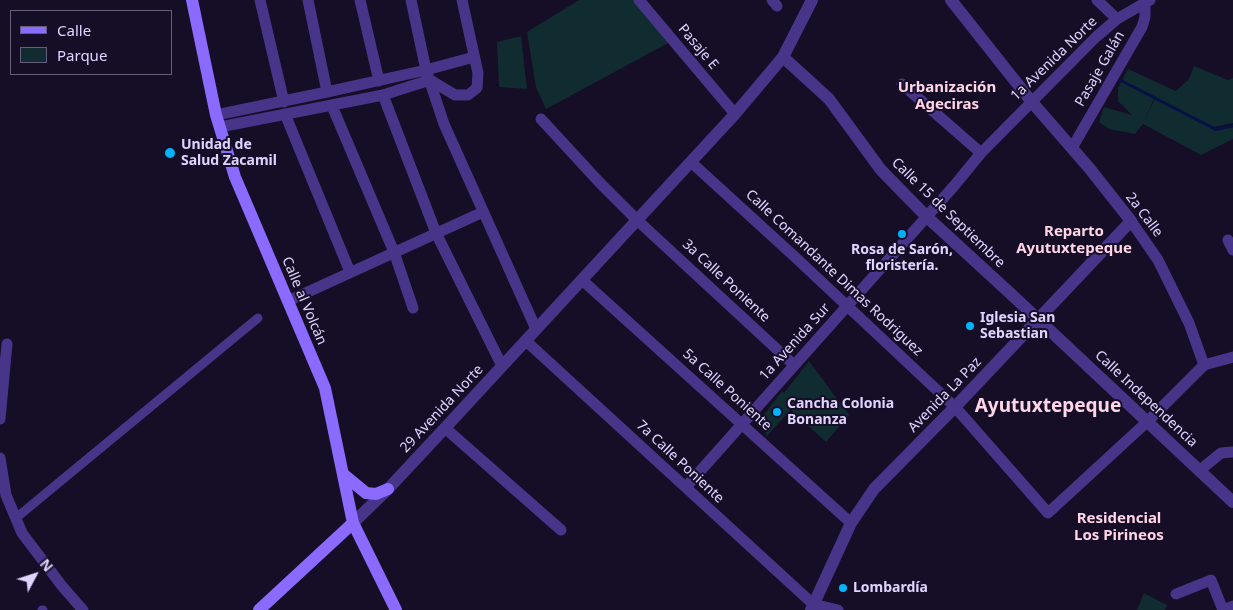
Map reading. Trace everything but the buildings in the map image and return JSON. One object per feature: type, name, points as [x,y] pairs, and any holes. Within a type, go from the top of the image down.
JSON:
[{"type":"main road","name":"Calle al Volcán","points":[[192,0],[218,121],[235,177],[325,388],[353,523],[396,610]]},
{"type":"main road","points":[[343,474],[366,493],[376,494],[388,489]]},
{"type":"main road","name":"29 Avenida Norte","points":[[259,610],[353,523]]},
{"type":"street","points":[[260,0],[284,102]]},
{"type":"street","points":[[308,0],[328,92]]},
{"type":"street","points":[[360,0],[380,81]]},
{"type":"street","points":[[411,0],[428,75],[444,124],[536,329]]},
{"type":"street","points":[[218,121],[256,108],[328,92],[380,81],[428,75],[455,95],[468,95],[477,88],[478,73],[462,0]]},
{"type":"street","name":"Pasaje E","points":[[639,0],[735,114]]},
{"type":"street","name":"29 Avenida Norte","points":[[353,523],[445,428],[735,114],[784,57],[812,0]]},
{"type":"street","name":"2a Calle","points":[[950,0],[1031,101],[1072,148],[1158,260],[1189,323],[1204,364]]},
{"type":"street","points":[[1097,0],[1117,19]]},
{"type":"street","name":"1a Avenida Norte","points":[[927,216],[981,153],[1072,59],[1117,19],[1148,1]]},
{"type":"street","name":"Pasaje Galán","points":[[1072,148],[1142,27],[1148,1]]},
{"type":"street","points":[[218,121],[257,120],[383,95],[474,57]]},
{"type":"street","name":"Calle 15 de Septiembre","points":[[784,57],[829,99],[881,170],[927,216],[1037,318]]},
{"type":"street","points":[[902,84],[981,153]]},
{"type":"street","points":[[383,95],[436,233],[502,366]]},
{"type":"street","points":[[332,106],[394,252],[413,308]]},
{"type":"street","points":[[256,108],[257,120]]},
{"type":"street","points":[[285,114],[350,272]]},
{"type":"street","name":"3a Calle Poniente","points":[[542,119],[600,183],[637,220],[794,365]]},
{"type":"street","name":"Calle Comandante Dimas Rodriguez","points":[[692,162],[955,407],[1048,513],[1148,421]]},
{"type":"street","points":[[288,302],[483,212]]},
{"type":"street","name":"1a Avenida Sur","points":[[686,487],[927,216]]},
{"type":"street","name":"Avenida La Paz","points":[[812,607],[851,523],[874,490],[1130,222]]},
{"type":"street","name":"5a Calle Poniente","points":[[582,280],[851,523]]},
{"type":"street","points":[[16,518],[258,318]]},
{"type":"street","name":"Calle Independencia","points":[[1037,318],[1233,502]]},
{"type":"street","name":"7a Calle Poniente","points":[[526,341],[686,487],[812,607]]},
{"type":"street","points":[[0,419],[7,344]]},
{"type":"street","points":[[1148,421],[1204,364],[1233,357]]},
{"type":"street","points":[[445,428],[561,530]]},
{"type":"street","points":[[1199,470],[1221,453],[1233,452]]},
{"type":"street","points":[[0,458],[6,495],[22,533],[62,586],[83,610]]},
{"type":"street","points":[[1176,594],[1212,580],[1223,610],[1233,606]]},
{"type":"street","points":[[812,607],[838,610]]},
{"type":"green space","points":[[579,0],[637,0],[670,42],[546,109],[536,87],[527,32]]},
{"type":"green space","points":[[521,36],[527,89],[499,87],[497,42]]},
{"type":"green space","points":[[1194,66],[1228,80],[1233,78],[1233,123],[1214,127],[1155,97],[1143,123],[1155,99],[1216,131],[1233,127],[1233,139],[1201,155],[1143,124],[1135,134],[1109,129],[1099,122],[1104,107],[1132,115],[1118,101],[1118,88],[1128,69],[1176,91],[1189,79]]},
{"type":"green space","points":[[809,361],[849,415],[826,442],[792,411],[794,406],[767,436],[760,420],[782,391],[784,393]]},
{"type":"green space","points":[[1144,593],[1167,605],[1165,610],[1137,610]]},
{"type":"waterway","points":[[1116,78],[1215,129],[1233,126]]},
{"type":"place","name":"Unidad de Salud Zacamil","points":[[170,153]]},
{"type":"place","name":"Rosa de Sarón, floristería.","points":[[902,234]]},
{"type":"place","name":"Iglesia San Sebastian","points":[[970,326]]},
{"type":"place","name":"Cancha Colonia Bonanza","points":[[777,412]]},
{"type":"place","name":"Lombardía","points":[[843,588]]},
{"type":"district","name":"Urbanización Ageciras","points":[[947,96]]},
{"type":"district","name":"Reparto Ayutuxtepeque","points":[[1074,240]]},
{"type":"district","name":"Ayutuxtepeque","points":[[1048,407]]},
{"type":"district","name":"Residencial Los Pirineos","points":[[1119,528]]}]
